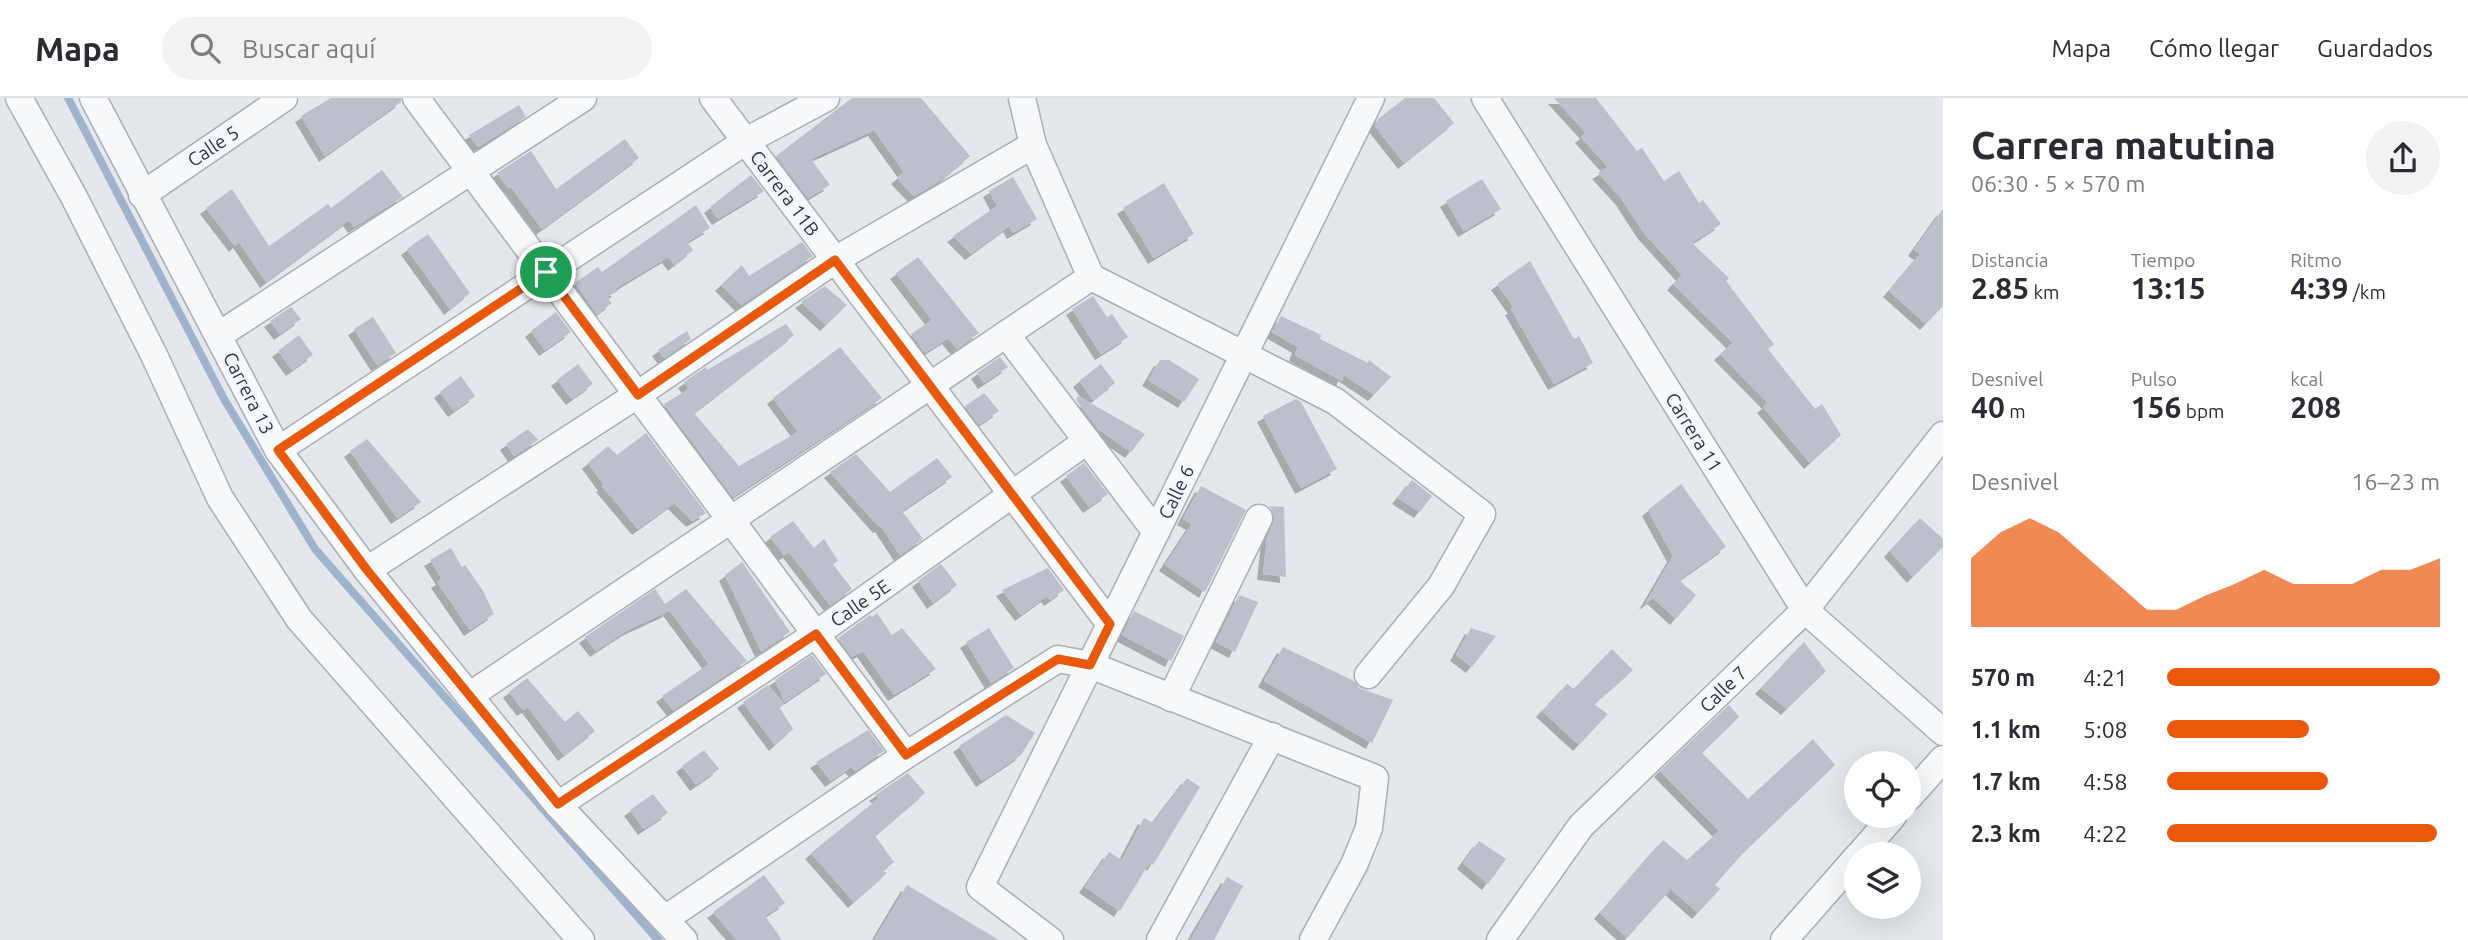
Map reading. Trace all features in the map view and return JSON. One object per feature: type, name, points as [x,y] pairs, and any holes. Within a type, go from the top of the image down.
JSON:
[{"type":"street","points":[[19,98],[74,197],[220,498],[299,619],[581,940]]},
{"type":"street","name":"Carrera 13","points":[[93,98],[278,450],[367,570],[558,804],[684,940]]},
{"type":"street","name":"Calle 5","points":[[142,195],[284,98]]},
{"type":"street","points":[[416,98],[906,755]]},
{"type":"street","points":[[219,335],[583,98]]},
{"type":"street","name":"Carrera 11B","points":[[713,98],[1110,624]]},
{"type":"street","points":[[278,450],[746,141],[826,98]]},
{"type":"street","points":[[1022,98],[1033,145],[1091,277],[1335,401],[1482,514],[1441,586],[1368,675]]},
{"type":"street","name":"Calle 6","points":[[1050,940],[980,887],[1371,98]]},
{"type":"street","name":"Carrera 11","points":[[1485,98],[1805,610],[1943,732]]},
{"type":"street","points":[[367,570],[638,395],[835,260],[1033,145]]},
{"type":"street","points":[[469,696],[1091,277]]},
{"type":"street","points":[[1006,334],[1156,532]]},
{"type":"street","name":"Calle 7","points":[[1500,940],[1581,826],[1805,610],[1943,435]]},
{"type":"street","name":"Calle 5E","points":[[558,804],[816,634],[1087,441]]},
{"type":"street","points":[[1171,698],[1259,518]]},
{"type":"street","points":[[665,919],[906,755],[1058,659],[1090,665],[1375,778],[1369,828],[1354,865],[1313,940]]},
{"type":"street","points":[[1160,940],[1272,736]]},
{"type":"street","points":[[1921,784],[1943,759]]},
{"type":"street","points":[[1870,842],[1882,828]]},
{"type":"street","points":[[1784,940],[1844,872]]},
{"type":"building","points":[[331,98],[401,98],[401,102],[325,156],[301,116]]},
{"type":"building","points":[[852,98],[921,98],[970,156],[943,179],[914,196],[897,178],[904,172],[874,130],[811,159],[830,185],[808,198],[776,156]]},
{"type":"building","points":[[1405,98],[1434,98],[1454,123],[1404,163],[1375,126],[1378,119]]},
{"type":"building","points":[[1554,98],[1596,98],[1637,151],[1642,148],[1664,181],[1679,171],[1699,203],[1703,200],[1721,224],[1692,243],[1729,278],[1726,281],[1774,344],[1768,349],[1815,409],[1822,404],[1841,435],[1810,463],[1763,407],[1768,403],[1720,354],[1733,343],[1673,284],[1682,275],[1644,233],[1621,198],[1598,173],[1608,167],[1581,137],[1586,133]]},
{"type":"building","points":[[519,105],[526,117],[478,147],[469,135]]},
{"type":"building","points":[[625,139],[639,158],[542,229],[511,187],[509,189],[497,173],[531,151],[556,189]]},
{"type":"building","points":[[382,170],[403,197],[354,227],[349,220],[266,282],[239,242],[235,246],[206,208],[232,189],[269,246],[328,204],[331,208]]},
{"type":"building","points":[[751,175],[764,191],[718,219],[710,207]]},
{"type":"building","points":[[1013,177],[1037,219],[1013,233],[1009,226],[971,254],[953,236],[997,206],[989,191]]},
{"type":"building","points":[[1482,179],[1501,209],[1464,231],[1446,201]]},
{"type":"building","points":[[1164,183],[1194,234],[1154,258],[1123,208]]},
{"type":"building","points":[[696,205],[710,228],[687,242],[693,250],[674,265],[668,257],[615,289],[618,291],[607,297],[612,303],[597,314],[575,283],[598,267],[602,272]]},
{"type":"building","points":[[1943,209],[1943,306],[1926,324],[1889,291],[1920,254],[1914,250]]},
{"type":"building","points":[[428,234],[470,293],[450,309],[407,249]]},
{"type":"building","points":[[802,242],[813,256],[741,305],[721,285],[742,265],[749,276]]},
{"type":"building","points":[[918,257],[979,333],[957,349],[948,338],[925,353],[911,334],[932,320],[896,273]]},
{"type":"building","points":[[1530,261],[1574,339],[1579,336],[1593,363],[1554,384],[1511,309],[1514,308],[1497,284]]},
{"type":"building","points":[[825,286],[847,305],[826,325],[801,302]]},
{"type":"building","points":[[1093,296],[1107,317],[1112,314],[1128,337],[1101,354],[1072,309]]},
{"type":"building","points":[[291,307],[301,319],[280,334],[270,321]]},
{"type":"building","points":[[556,312],[571,332],[545,350],[531,331]]},
{"type":"building","points":[[1281,316],[1321,335],[1320,339],[1368,363],[1369,360],[1391,377],[1374,395],[1344,375],[1342,381],[1295,355],[1298,347],[1272,332]]},
{"type":"building","points":[[373,317],[396,353],[377,365],[354,329]]},
{"type":"building","points":[[786,324],[794,335],[694,413],[739,466],[798,432],[773,398],[840,347],[882,398],[733,497],[664,404],[689,389],[684,382],[706,367],[707,370]]},
{"type":"building","points":[[687,331],[691,339],[664,358],[658,350]]},
{"type":"building","points":[[299,335],[313,355],[292,370],[278,351]]},
{"type":"building","points":[[1000,357],[1008,367],[984,383],[977,373]]},
{"type":"building","points":[[1160,360],[1169,360],[1199,379],[1184,402],[1148,380]]},
{"type":"building","points":[[578,364],[593,384],[572,399],[557,380]]},
{"type":"building","points":[[1101,364],[1115,383],[1093,400],[1079,381]]},
{"type":"building","points":[[461,376],[475,396],[454,411],[440,392]]},
{"type":"building","points":[[984,393],[999,411],[979,425],[965,406]]},
{"type":"building","points":[[1078,396],[1145,434],[1131,452],[1098,429],[1076,400]]},
{"type":"building","points":[[1296,399],[1301,402],[1337,469],[1301,488],[1263,416]]},
{"type":"building","points":[[528,429],[538,440],[514,456],[506,444]]},
{"type":"building","points":[[646,433],[706,513],[692,521],[674,503],[638,529],[602,486],[604,485],[588,463],[608,446],[617,455]]},
{"type":"building","points":[[367,439],[421,502],[397,518],[350,451]]},
{"type":"building","points":[[856,454],[890,492],[937,458],[952,477],[902,511],[923,539],[900,555],[881,526],[879,527],[830,472]]},
{"type":"building","points":[[1084,463],[1108,494],[1089,507],[1066,476]]},
{"type":"building","points":[[1412,480],[1432,496],[1420,512],[1398,498]]},
{"type":"building","points":[[1681,484],[1726,547],[1679,580],[1696,595],[1676,619],[1653,598],[1645,604],[1673,556],[1648,510]]},
{"type":"building","points":[[1201,486],[1246,510],[1205,592],[1165,565],[1192,524],[1183,519]]},
{"type":"building","points":[[1270,506],[1284,507],[1286,577],[1263,574],[1267,538],[1275,518]]},
{"type":"building","points":[[1920,518],[1943,539],[1943,547],[1913,577],[1890,551]]},
{"type":"building","points":[[793,521],[814,548],[824,539],[838,561],[833,564],[852,589],[830,605],[789,552],[784,555],[770,537]]},
{"type":"building","points":[[451,548],[462,567],[465,565],[483,591],[494,614],[470,630],[437,582],[442,579],[430,560]]},
{"type":"building","points":[[742,562],[790,632],[761,651],[725,575]]},
{"type":"building","points":[[941,564],[957,585],[933,603],[918,581]]},
{"type":"building","points":[[1048,568],[1064,590],[1050,600],[1047,596],[1021,615],[1002,590]]},
{"type":"building","points":[[655,589],[665,604],[686,589],[747,661],[673,710],[662,696],[709,664],[667,607],[669,611],[628,630],[596,651],[585,637]]},
{"type":"building","points":[[1239,595],[1258,602],[1235,652],[1216,642]]},
{"type":"building","points":[[1134,611],[1184,636],[1171,661],[1122,635]]},
{"type":"building","points":[[877,613],[892,635],[902,628],[936,669],[894,695],[863,651],[852,657],[838,638]]},
{"type":"building","points":[[989,628],[1014,668],[991,683],[966,642]]},
{"type":"building","points":[[1471,628],[1496,636],[1472,667],[1456,655]]},
{"type":"building","points":[[1804,642],[1826,671],[1787,709],[1761,688]]},
{"type":"building","points":[[1283,647],[1354,681],[1359,688],[1393,700],[1372,743],[1264,681]]},
{"type":"building","points":[[1612,649],[1633,670],[1594,704],[1608,714],[1579,745],[1542,711],[1567,684],[1574,689]]},
{"type":"building","points":[[812,655],[826,674],[785,702],[775,680]]},
{"type":"building","points":[[527,678],[565,722],[578,711],[595,731],[564,755],[528,707],[523,710],[509,692]]},
{"type":"building","points":[[768,685],[784,704],[779,707],[793,729],[775,745],[743,702]]},
{"type":"building","points":[[1729,705],[1739,717],[1702,753],[1748,799],[1813,739],[1835,765],[1743,853],[1715,885],[1720,889],[1698,913],[1671,889],[1627,938],[1600,913],[1663,840],[1687,860],[1719,831],[1660,771]]},
{"type":"building","points":[[1006,715],[1035,733],[1021,755],[982,781],[959,746]]},
{"type":"building","points":[[868,730],[884,751],[855,771],[851,767],[831,781],[816,762]]},
{"type":"building","points":[[704,750],[719,769],[696,785],[682,766]]},
{"type":"building","points":[[908,773],[925,793],[875,836],[894,862],[883,871],[887,873],[854,902],[811,853],[879,798],[875,795]]},
{"type":"building","points":[[1187,778],[1200,787],[1153,865],[1150,862],[1120,911],[1085,887],[1109,852],[1122,860],[1144,818],[1153,823]]},
{"type":"building","points":[[653,794],[668,813],[644,829],[630,810]]},
{"type":"building","points":[[1479,841],[1506,859],[1488,884],[1463,863]]},
{"type":"building","points":[[764,875],[785,903],[765,916],[782,940],[737,940],[713,912]]},
{"type":"building","points":[[1227,877],[1243,886],[1214,940],[1190,940]]},
{"type":"building","points":[[907,885],[999,940],[874,940]]},
{"type":"waterway","points":[[68,98],[224,399],[315,549],[658,940]]},
{"type":"route","points":[[835,260],[1110,624],[1090,665],[1058,659],[906,755],[816,634],[558,804],[367,570],[278,450],[546,272],[638,395],[835,260]]}]
